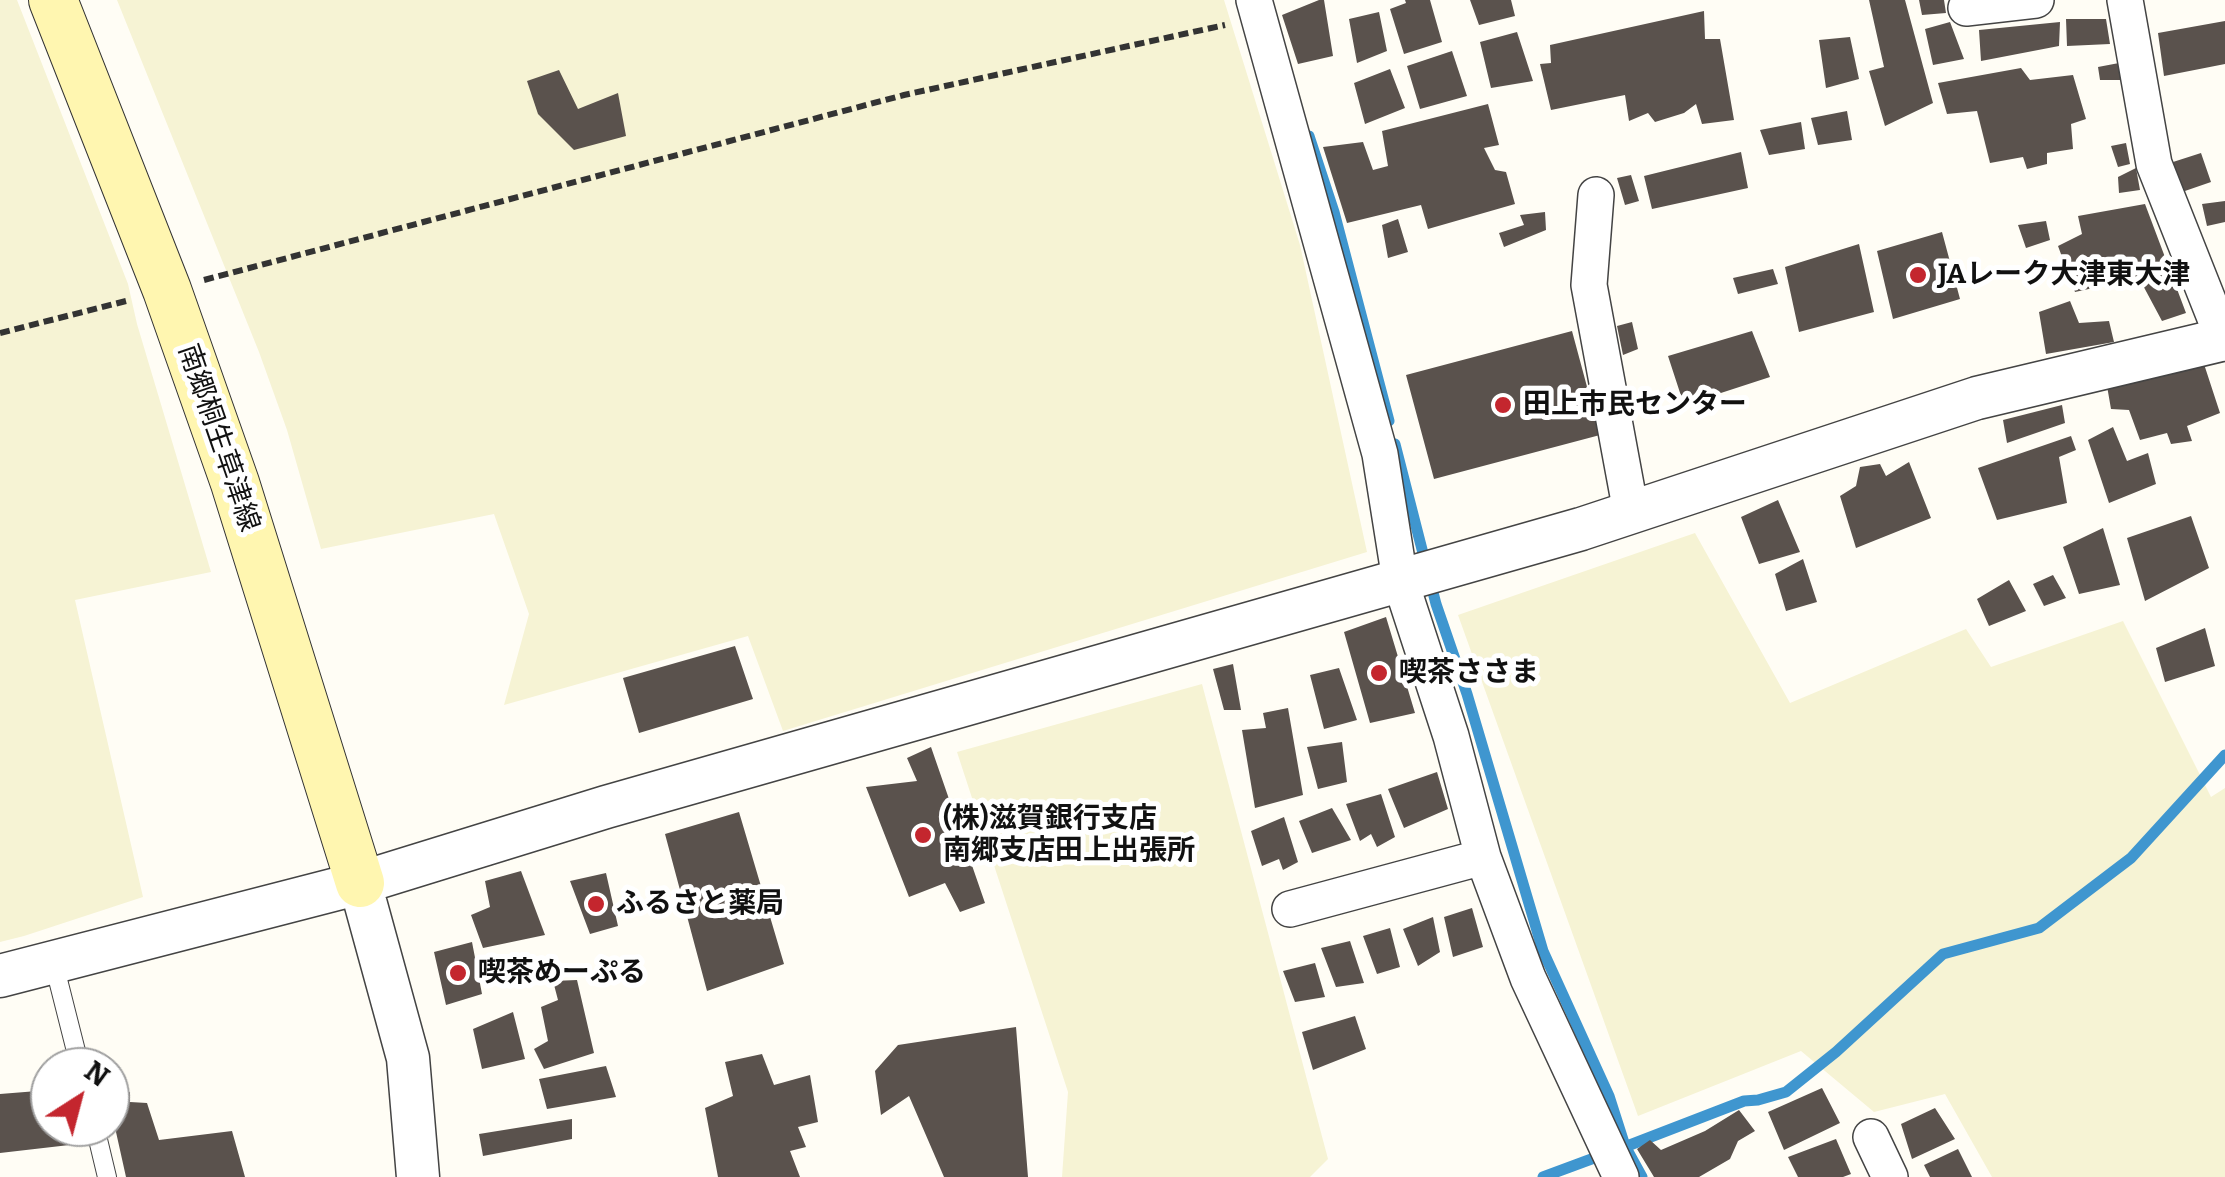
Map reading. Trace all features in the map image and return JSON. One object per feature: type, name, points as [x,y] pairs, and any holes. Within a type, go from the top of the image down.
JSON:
[{"type":"main road","name":"南郷桐生草津線","points":[[53,0],[167,290],[234,483],[360,883]]},
{"type":"street","points":[[1966,8],[2036,0]]},
{"type":"street","points":[[0,976],[360,883],[644,796],[1400,580],[1631,512],[1978,398],[2224,341],[2154,164],[2125,0]]},
{"type":"street","points":[[1256,4],[1380,454],[1400,580],[1452,736],[1483,857],[1528,978],[1621,1177]]},
{"type":"street","points":[[1596,195],[1588,284],[1631,512]]},
{"type":"street","points":[[1290,909],[1483,857]]},
{"type":"street","points":[[360,883],[408,1058],[418,1177]]},
{"type":"street","points":[[1871,1137],[1890,1177]]},
{"type":"lane","points":[[54,964],[75,1047]]},
{"type":"lane","points":[[100,1147],[107,1177]]},
{"type":"path","points":[[0,333],[904,95],[1218,27],[1256,4]]},
{"type":"shaded area","points":[[0,0],[17,0],[128,284],[211,572],[75,600],[143,897],[0,942]]},
{"type":"shaded area","points":[[117,0],[1224,0],[1300,245],[1367,552],[783,731],[748,636],[504,705],[529,614],[494,514],[321,549],[287,430],[259,352]]},
{"type":"shaded area","points":[[1695,533],[1790,703],[1966,629],[1991,667],[2123,621],[2211,797],[2225,788],[2225,1177],[1992,1177],[1945,1094],[1874,1112],[1801,1051],[1638,1116],[1458,615]]},
{"type":"shaded area","points":[[1202,684],[1328,1159],[1310,1177],[1062,1177],[1068,1092],[957,752]]},
{"type":"building","points":[[1324,0],[1333,56],[1298,64],[1282,15]]},
{"type":"building","points":[[1405,0],[1430,0],[1442,42],[1404,54],[1390,9],[1406,3]]},
{"type":"building","points":[[1470,0],[1511,0],[1515,16],[1479,25]]},
{"type":"building","points":[[1869,0],[1905,0],[1933,103],[1885,126],[1869,71],[1884,67]]},
{"type":"building","points":[[1919,0],[1944,0],[1946,13],[1922,15]]},
{"type":"building","points":[[1704,11],[1705,39],[1720,39],[1734,120],[1702,124],[1696,104],[1684,113],[1655,122],[1648,113],[1629,121],[1625,95],[1551,110],[1540,64],[1551,63],[1550,45]]},
{"type":"building","points":[[1379,12],[1387,51],[1357,63],[1349,19]]},
{"type":"building","points":[[2066,19],[2106,19],[2110,44],[2067,46]]},
{"type":"building","points":[[2225,21],[2225,64],[2164,76],[2158,33]]},
{"type":"building","points":[[1950,22],[1964,59],[1933,65],[1925,29]]},
{"type":"building","points":[[2060,22],[2059,46],[1981,61],[1979,30]]},
{"type":"building","points":[[1517,32],[1533,81],[1491,88],[1480,42]]},
{"type":"building","points":[[1850,37],[1859,79],[1826,88],[1819,40]]},
{"type":"building","points":[[1452,51],[1467,96],[1420,109],[1407,66]]},
{"type":"building","points":[[2119,63],[2123,80],[2100,80],[2098,67]]},
{"type":"building","points":[[2021,68],[2030,80],[2073,75],[2086,119],[2071,124],[2073,149],[2047,153],[2047,164],[2027,169],[2023,157],[1990,163],[1977,111],[1947,114],[1938,83]]},
{"type":"building","points":[[1390,69],[1405,108],[1365,124],[1354,83]]},
{"type":"building","points":[[559,70],[578,109],[618,93],[626,136],[574,150],[538,114],[527,81]]},
{"type":"building","points":[[1488,104],[1499,145],[1484,148],[1495,170],[1506,172],[1515,204],[1428,229],[1421,205],[1347,223],[1323,147],[1363,142],[1373,170],[1388,166],[1382,131]]},
{"type":"building","points":[[1847,111],[1852,140],[1818,145],[1811,118]]},
{"type":"building","points":[[1801,122],[1805,149],[1769,155],[1760,130]]},
{"type":"building","points":[[2126,143],[2130,164],[2118,167],[2111,146]]},
{"type":"building","points":[[1741,152],[1748,188],[1652,209],[1644,176]]},
{"type":"building","points":[[2201,153],[2211,182],[2182,192],[2173,162]]},
{"type":"building","points":[[2136,168],[2140,190],[2119,193],[2118,177]]},
{"type":"building","points":[[1631,175],[1639,201],[1625,205],[1617,178]]},
{"type":"building","points":[[2225,201],[2225,222],[2207,226],[2202,204]]},
{"type":"building","points":[[2145,204],[2186,313],[2162,321],[2139,278],[2075,292],[2058,246],[2082,234],[2078,216]]},
{"type":"building","points":[[1545,212],[1546,230],[1504,247],[1499,233],[1524,225],[1520,215]]},
{"type":"building","points":[[1398,219],[1408,252],[1388,258],[1382,225]]},
{"type":"building","points":[[2046,221],[2050,240],[2026,248],[2018,225]]},
{"type":"building","name":"JAレーク大津東大津","points":[[1942,232],[1960,299],[1893,319],[1877,251]]},
{"type":"building","points":[[1859,244],[1874,312],[1799,332],[1785,267]]},
{"type":"building","points":[[1773,269],[1778,284],[1738,294],[1733,278]]},
{"type":"building","points":[[2070,301],[2079,323],[2109,321],[2114,342],[2046,354],[2039,312]]},
{"type":"building","points":[[1632,322],[1638,349],[1623,355],[1617,326]]},
{"type":"building","name":"田上市民センター","points":[[1572,331],[1600,435],[1434,479],[1406,375]]},
{"type":"building","points":[[1752,331],[1770,377],[1684,405],[1668,356]]},
{"type":"building","points":[[2203,361],[2220,413],[2187,426],[2192,441],[2171,444],[2167,433],[2140,440],[2129,410],[2111,409],[2107,386]]},
{"type":"building","points":[[2062,405],[2065,423],[2007,443],[2003,420]]},
{"type":"building","points":[[2113,427],[2127,461],[2148,453],[2156,484],[2109,503],[2088,440]]},
{"type":"building","points":[[2071,436],[2076,450],[2059,457],[2067,503],[1997,520],[1978,468]]},
{"type":"building","points":[[1909,462],[1931,518],[1856,548],[1840,496],[1856,486],[1860,467],[1880,464],[1886,476]]},
{"type":"building","points":[[1778,500],[1800,552],[1759,564],[1741,517]]},
{"type":"building","points":[[2191,516],[2209,568],[2145,601],[2127,538]]},
{"type":"building","points":[[2103,528],[2120,585],[2079,594],[2063,547]]},
{"type":"building","points":[[1803,559],[1817,602],[1786,611],[1775,574]]},
{"type":"building","points":[[2053,575],[2066,598],[2044,606],[2033,584]]},
{"type":"building","points":[[2009,580],[2026,611],[1989,626],[1977,599]]},
{"type":"building","name":"喫茶ささま","points":[[1386,617],[1415,713],[1370,723],[1344,632]]},
{"type":"building","points":[[2205,628],[2215,666],[2165,682],[2156,648]]},
{"type":"building","points":[[735,646],[753,699],[639,733],[623,678]]},
{"type":"building","points":[[1233,664],[1241,710],[1224,710],[1213,669]]},
{"type":"building","points":[[1339,668],[1357,720],[1324,729],[1310,675]]},
{"type":"building","points":[[1288,708],[1303,795],[1255,808],[1242,730],[1266,728],[1263,713]]},
{"type":"building","points":[[1342,742],[1347,782],[1318,789],[1307,747]]},
{"type":"building","name":"(株)滋賀銀行支店 南郷支店田上出張所","points":[[931,747],[985,903],[960,912],[945,883],[909,897],[866,787],[917,781],[907,758]]},
{"type":"building","points":[[1437,772],[1448,809],[1404,828],[1388,789]]},
{"type":"building","points":[[1381,794],[1395,837],[1377,847],[1371,834],[1360,841],[1346,804]]},
{"type":"building","points":[[1332,808],[1351,840],[1312,853],[1299,821]]},
{"type":"building","points":[[739,812],[784,964],[707,991],[665,834]]},
{"type":"building","points":[[1284,817],[1298,862],[1283,870],[1279,859],[1262,866],[1251,831]]},
{"type":"building","points":[[521,871],[545,935],[483,948],[471,915],[490,907],[485,881]]},
{"type":"building","name":"ふるさと薬局","points":[[606,873],[618,926],[590,934],[570,881]]},
{"type":"building","points":[[1472,908],[1483,947],[1453,957],[1444,917]]},
{"type":"building","points":[[1433,917],[1440,952],[1418,966],[1403,929]]},
{"type":"building","points":[[1390,928],[1400,967],[1377,974],[1363,936]]},
{"type":"building","points":[[1350,941],[1364,983],[1336,987],[1321,948]]},
{"type":"building","name":"喫茶めーぷる","points":[[472,942],[482,994],[446,1005],[434,952]]},
{"type":"building","points":[[1315,963],[1325,997],[1295,1002],[1283,971]]},
{"type":"building","points":[[577,980],[594,1053],[544,1069],[534,1049],[548,1041],[541,1007],[558,1000],[553,981]]},
{"type":"building","points":[[513,1012],[525,1059],[482,1069],[473,1029]]},
{"type":"building","points":[[1355,1016],[1366,1049],[1313,1070],[1302,1032]]},
{"type":"building","points":[[1016,1027],[1028,1177],[944,1177],[909,1096],[881,1115],[875,1071],[898,1045]]},
{"type":"building","points":[[762,1054],[774,1085],[810,1075],[818,1122],[798,1127],[806,1147],[790,1151],[800,1177],[718,1177],[705,1108],[733,1096],[725,1062]]},
{"type":"building","points":[[606,1066],[616,1097],[547,1109],[539,1079]]},
{"type":"building","points":[[1822,1088],[1840,1123],[1784,1150],[1768,1112]]},
{"type":"building","points":[[30,1092],[30,1147],[52,1147],[0,1153],[0,1094]]},
{"type":"building","points":[[130,1102],[147,1103],[159,1140],[232,1131],[245,1177],[126,1177],[119,1147],[130,1147]]},
{"type":"building","points":[[1935,1108],[1955,1139],[1912,1159],[1901,1124]]},
{"type":"building","points":[[1739,1110],[1755,1131],[1738,1141],[1730,1159],[1699,1177],[1654,1177],[1637,1149],[1650,1140],[1661,1150],[1705,1131]]},
{"type":"building","points":[[572,1119],[572,1139],[483,1156],[479,1134]]},
{"type":"building","points":[[1836,1139],[1851,1174],[1798,1177],[1788,1157]]},
{"type":"building","points":[[1958,1149],[1972,1177],[1930,1177],[1924,1165]]},
{"type":"waterway","points":[[1309,136],[1334,212],[1389,421]]},
{"type":"waterway","points":[[1395,444],[1436,604],[1467,694],[1543,951],[1609,1096],[1625,1146],[1642,1177]]},
{"type":"waterway","points":[[1622,1148],[1744,1101],[1786,1092],[1943,954],[2039,928],[2131,858],[2225,755]]},
{"type":"waterway","points":[[1543,1177],[1605,1154]]},
{"type":"place","name":"JAレーク大津東大津","points":[[1918,275]]},
{"type":"place","name":"田上市民センター","points":[[1503,405]]},
{"type":"place","name":"喫茶ささま","points":[[1379,673]]},
{"type":"place","name":"(株)滋賀銀行支店 南郷支店田上出張所","points":[[923,835]]},
{"type":"place","name":"ふるさと薬局","points":[[596,904]]},
{"type":"place","name":"喫茶めーぷる","points":[[458,973]]}]
